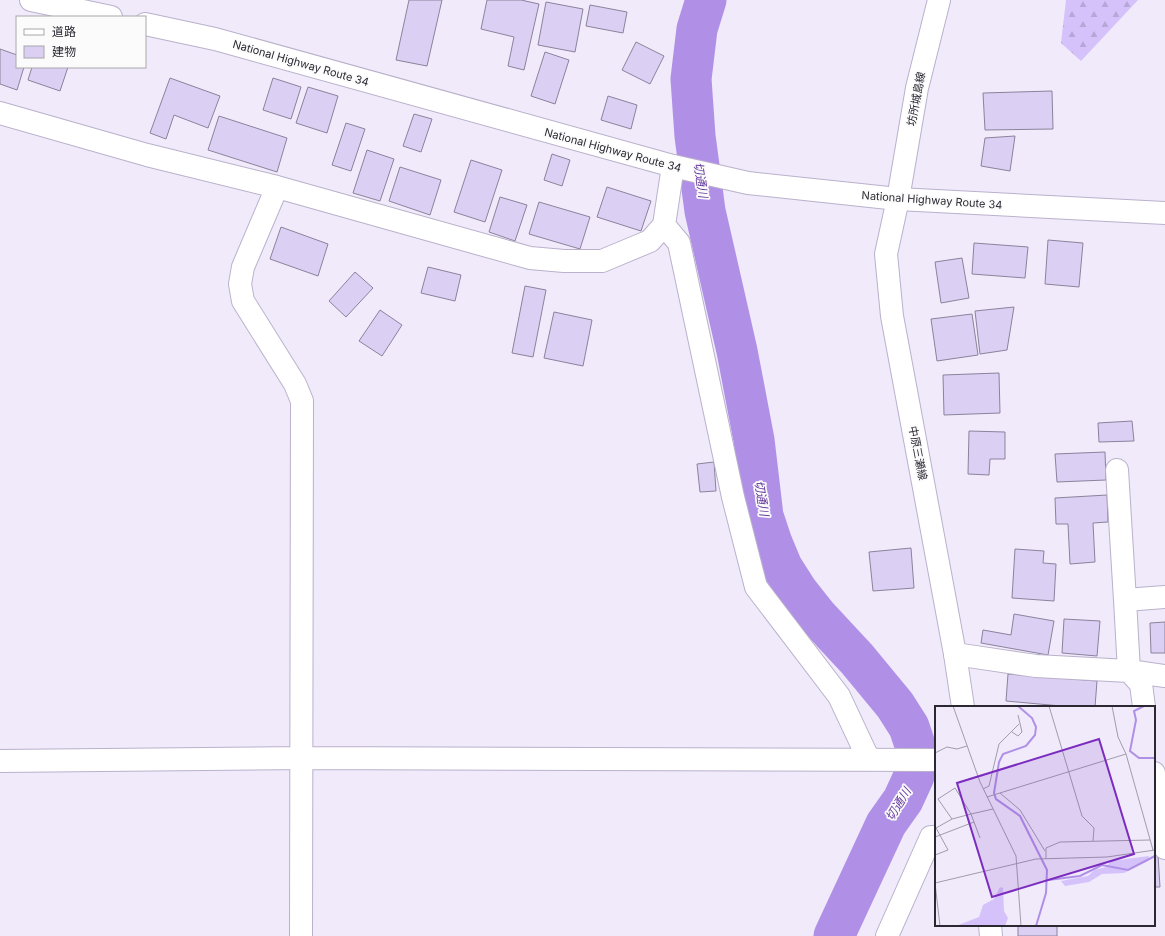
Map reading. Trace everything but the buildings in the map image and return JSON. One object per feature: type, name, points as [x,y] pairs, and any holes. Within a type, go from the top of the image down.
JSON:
[{"type":"main road","points":[[31,0],[106,16]]},
{"type":"main road","name":"坊所城島線","points":[[898,199],[917,88],[939,0]]},
{"type":"main road","name":"National Highway Route 34","points":[[146,24],[215,39],[520,125],[673,166],[748,183],[898,199],[1165,214]]},
{"type":"main road","points":[[0,112],[147,155],[276,187],[530,258],[564,261],[602,261],[650,241],[664,225],[673,166]]},
{"type":"main road","points":[[276,187],[242,267],[240,284],[243,302],[295,384],[302,401],[301,936]]},
{"type":"main road","name":"中原三瀬線","points":[[898,199],[886,254],[892,316],[955,654],[963,706]]},
{"type":"main road","points":[[664,225],[679,243],[733,497],[756,587],[839,696],[869,760]]},
{"type":"main road","points":[[1117,470],[1129,670],[1141,684],[1144,706]]},
{"type":"main road","points":[[1125,600],[1165,598]]},
{"type":"main road","points":[[955,654],[1036,666],[1129,670],[1165,676]]},
{"type":"main road","points":[[0,761],[301,758],[935,760]]},
{"type":"main road","points":[[1155,780],[1165,848]]},
{"type":"main road","points":[[887,936],[934,837]]},
{"type":"main road","points":[[990,926],[991,936]]},
{"type":"green space","points":[[1066,0],[1138,0],[1081,61],[1061,43]]},
{"type":"waterway","name":"切通川","points":[[706,0],[697,29],[691,79],[695,136],[705,211],[737,351],[754,440],[763,516],[782,567],[798,592],[817,616],[857,659],[895,705],[909,727],[916,748],[914,776],[903,800],[886,824],[834,936]]}]
